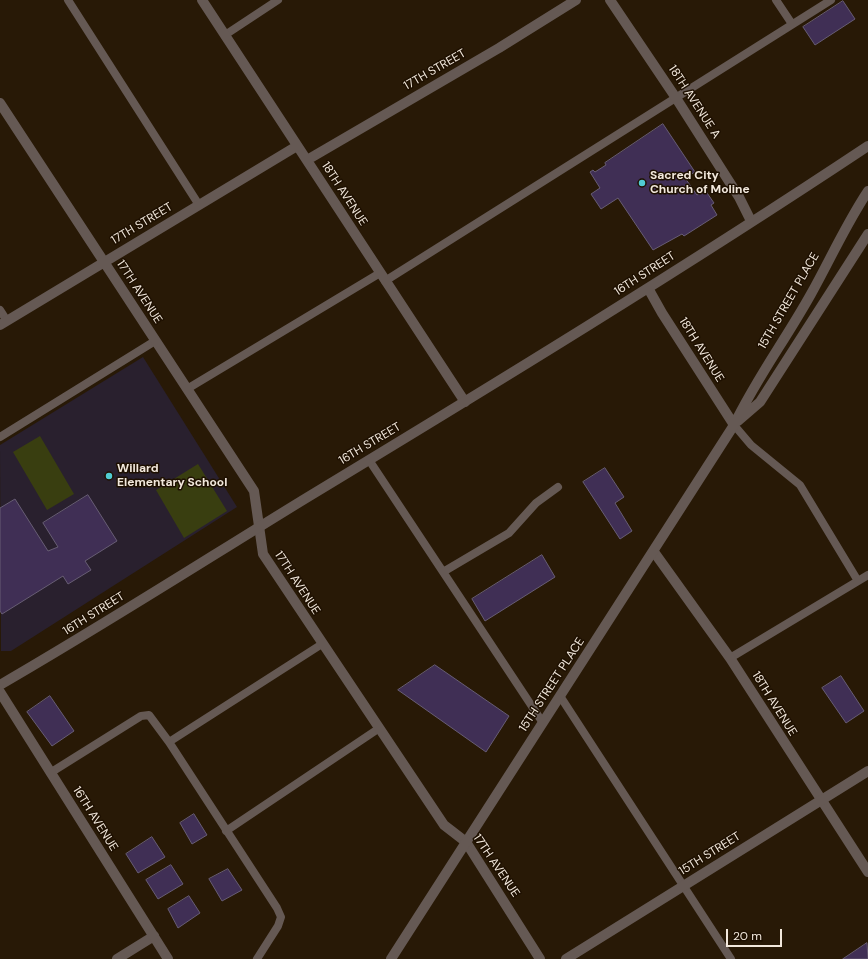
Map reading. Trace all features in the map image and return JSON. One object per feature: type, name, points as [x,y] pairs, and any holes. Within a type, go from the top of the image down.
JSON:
[{"type":"street","name":"18TH AVENUE","points":[[202,0],[465,402]]},
{"type":"street","name":"17TH STREET","points":[[307,160],[499,48],[576,0]]},
{"type":"street","name":"18TH AVENUE A","points":[[610,0],[676,98],[739,197],[751,221]]},
{"type":"street","name":"17TH AVENUE","points":[[0,103],[254,491],[263,554],[378,729],[444,825],[466,842],[540,959]]},
{"type":"street","name":"17TH STREET","points":[[4,323],[297,146]]},
{"type":"street","name":"16TH STREET","points":[[0,685],[69,645],[260,526],[465,402],[648,288],[868,146]]},
{"type":"street","name":"15TH STREET PLACE","points":[[391,959],[654,552],[734,425],[749,394],[811,295],[833,249],[868,191]]},
{"type":"street","name":"15TH STREET PLACE","points":[[734,425],[760,402],[868,234]]},
{"type":"street","name":"18TH AVENUE","points":[[648,288],[662,313],[734,425]]},
{"type":"street","name":"18TH AVENUE","points":[[654,552],[730,658],[820,800],[868,872]]},
{"type":"street","name":"16TH AVENUE","points":[[0,692],[168,959]]},
{"type":"street","name":"15TH STREET","points":[[566,959],[868,771]]},
{"type":"street","points":[[117,959],[154,936]]},
{"type":"lane","points":[[68,0],[199,205]]},
{"type":"lane","points":[[225,35],[278,0]]},
{"type":"lane","points":[[776,0],[792,24]]},
{"type":"lane","points":[[187,389],[383,277],[676,98],[831,0]]},
{"type":"lane","points":[[0,310],[4,323]]},
{"type":"lane","points":[[0,437],[155,341]]},
{"type":"lane","points":[[734,425],[751,445],[800,485],[858,581]]},
{"type":"lane","points":[[369,460],[543,723]]},
{"type":"lane","points":[[443,572],[509,533],[536,503],[558,487]]},
{"type":"lane","points":[[730,658],[868,575]]},
{"type":"lane","points":[[168,742],[322,644]]},
{"type":"lane","points":[[560,696],[731,959]]},
{"type":"lane","points":[[50,772],[141,716],[149,715],[277,908],[281,917],[278,926],[257,959]]},
{"type":"lane","points":[[226,831],[378,729]]},
{"type":"shaded area","name":"Willard Elementary School","points":[[143,357],[237,507],[11,651],[1,651],[0,445]]},
{"type":"green space","points":[[40,436],[74,494],[47,510],[13,452]]},
{"type":"green space","points":[[198,464],[227,511],[184,538],[156,490]]},
{"type":"building","points":[[843,1],[855,19],[815,45],[803,27]]},
{"type":"building","name":"Sacred City Church of Moline","points":[[663,124],[695,172],[685,178],[697,195],[705,190],[714,203],[711,205],[717,215],[684,236],[682,234],[653,250],[618,198],[601,209],[591,194],[600,188],[590,172],[593,170],[595,172],[606,165],[605,163]]},
{"type":"building","points":[[605,468],[624,497],[615,503],[632,531],[620,539],[583,482]]},
{"type":"building","points":[[88,495],[117,541],[85,561],[91,570],[68,584],[63,576],[2,614],[0,611],[0,508],[15,499],[48,551],[58,547],[43,523]]},
{"type":"building","points":[[542,555],[555,577],[485,621],[472,599]]},
{"type":"building","points":[[435,665],[509,716],[486,752],[398,690]]},
{"type":"building","points":[[841,676],[864,711],[846,723],[822,688]]},
{"type":"building","points":[[50,696],[74,731],[52,746],[27,712]]},
{"type":"building","points":[[194,814],[207,835],[192,844],[180,823]]},
{"type":"building","points":[[152,837],[165,857],[138,873],[126,854]]},
{"type":"building","points":[[171,865],[183,884],[158,899],[146,880]]},
{"type":"building","points":[[228,869],[242,890],[222,901],[209,879]]},
{"type":"building","points":[[189,896],[200,913],[178,928],[168,909]]},
{"type":"building","points":[[867,943],[868,959],[843,959]]},
{"type":"place","name":"Sacred City Church of Moline","points":[[642,183]]},
{"type":"place","name":"Willard Elementary School","points":[[109,476]]}]
